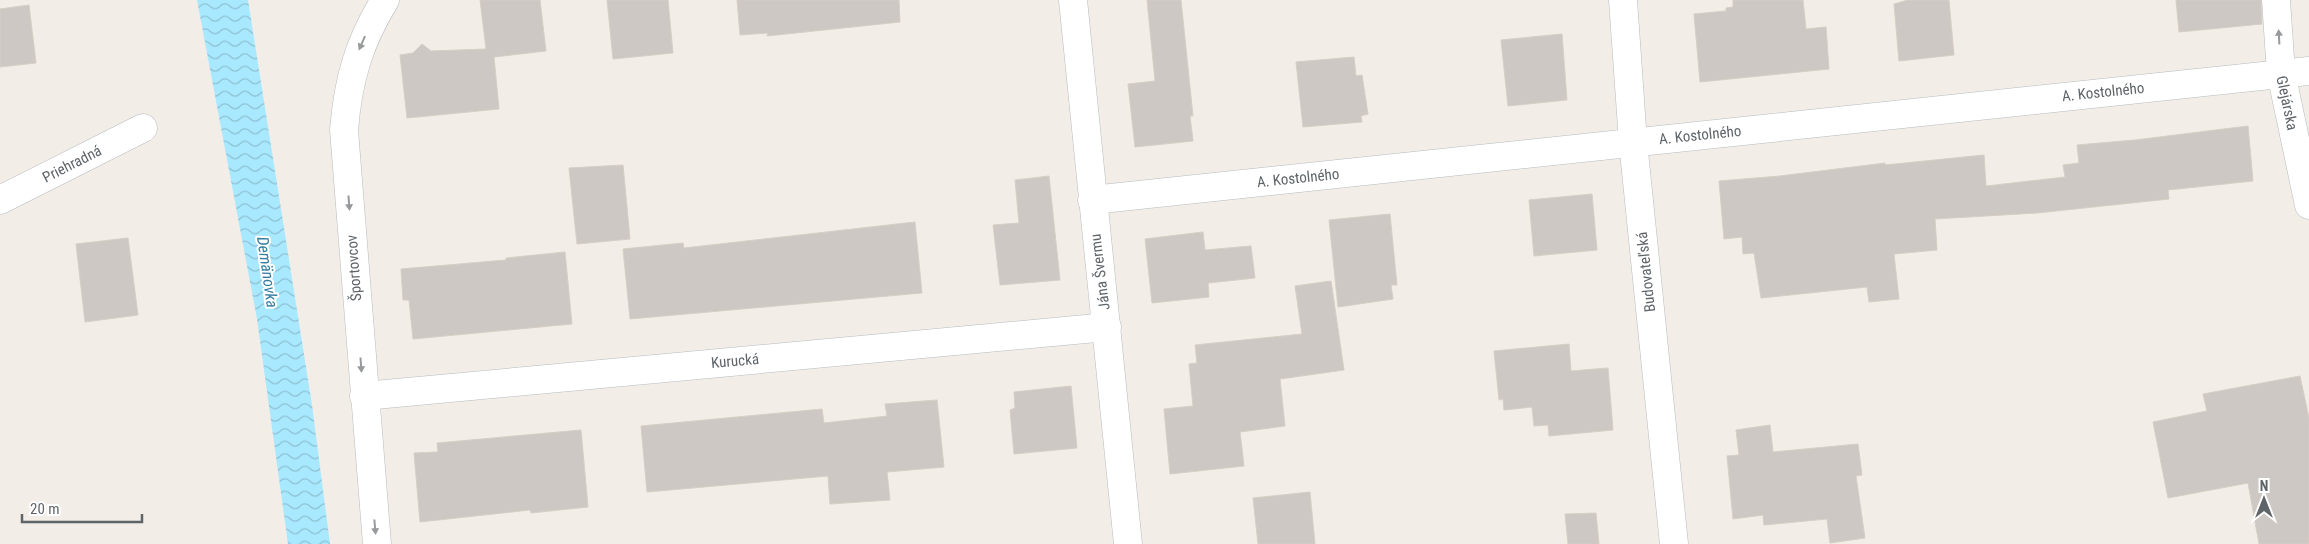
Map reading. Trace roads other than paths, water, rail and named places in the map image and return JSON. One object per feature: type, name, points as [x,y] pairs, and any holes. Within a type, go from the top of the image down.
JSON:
[{"type":"street","name":"Športovcov","points":[[376,544],[344,130],[345,110],[357,55],[371,22],[385,0]]},
{"type":"street","name":"Jána Švermu","points":[[1073,0],[1128,544]]},
{"type":"street","name":"Budovateľská","points":[[1623,0],[1633,142],[1674,544]]},
{"type":"street","name":"Glejárska","points":[[2276,0],[2281,74],[2309,205]]},
{"type":"street","name":"A. Kostolného","points":[[1092,200],[2309,71]]},
{"type":"street","name":"Priehradná","points":[[0,200],[143,128]]},
{"type":"street","name":"Kurucká","points":[[364,396],[1107,327]]},
{"type":"water","name":"Demänovka","points":[[197,0],[248,0],[312,405],[330,544],[288,544],[257,319]]}]
